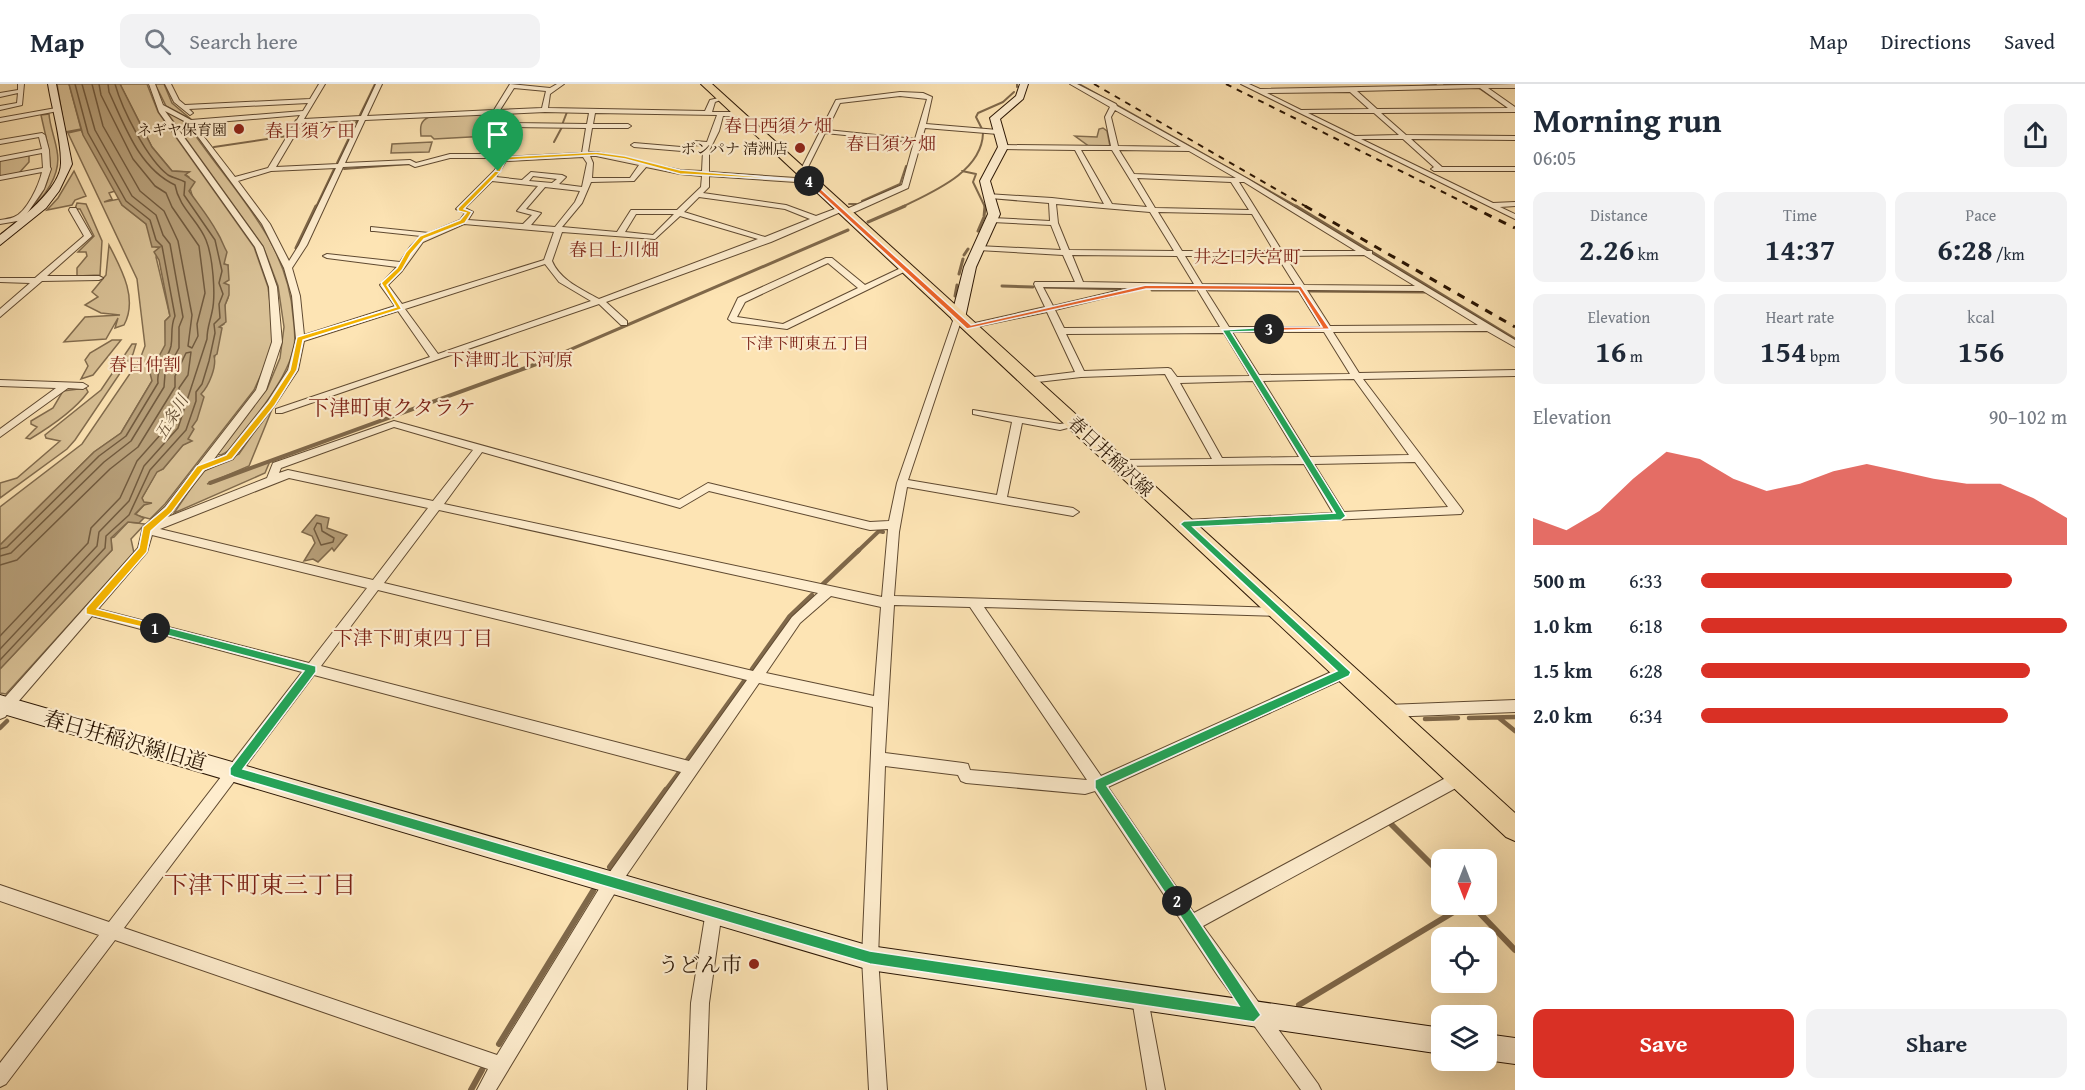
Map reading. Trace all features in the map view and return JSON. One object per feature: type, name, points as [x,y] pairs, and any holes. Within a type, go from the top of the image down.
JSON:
[{"type":"main road","points":[[0,241],[54,191],[67,164],[52,84]]},
{"type":"main road","name":"春日井稲沢線","points":[[706,84],[1515,829]]},
{"type":"main road","points":[[964,322],[970,267],[992,220],[994,208],[986,181],[987,173],[1003,147],[995,118],[1020,97],[1024,84]]},
{"type":"main road","name":"春日井稲沢線旧道","points":[[2,708],[613,881],[870,958],[1431,1039]]},
{"type":"main road","points":[[1497,1049],[1515,1051]]},
{"type":"street","points":[[2,708],[143,549],[147,530],[169,510],[261,390],[277,342],[273,287],[259,247],[160,106],[152,84]]},
{"type":"street","points":[[168,84],[176,101],[185,107],[232,180],[266,224],[288,268],[296,296],[300,339],[293,370],[279,411],[599,302],[768,240],[905,186],[930,98],[926,95],[905,95],[838,101],[822,131],[806,177],[680,172],[625,158],[585,153],[504,159],[487,156],[450,156],[415,165],[410,162],[272,169],[232,180]]},
{"type":"street","points":[[272,169],[322,84]]},
{"type":"street","points":[[288,268],[303,245],[379,84]]},
{"type":"street","points":[[497,110],[513,85],[550,90],[561,84]]},
{"type":"street","points":[[1073,84],[1246,180],[1370,253],[1515,344]]},
{"type":"street","points":[[1242,84],[1515,217]]},
{"type":"street","points":[[1346,84],[1440,169]]},
{"type":"street","points":[[1480,85],[1515,110]]},
{"type":"street","points":[[1258,91],[1353,91],[1415,86],[1515,86]]},
{"type":"street","points":[[0,94],[21,88],[20,104],[0,108]]},
{"type":"street","points":[[544,126],[550,90]]},
{"type":"street","points":[[708,113],[712,101],[721,98]]},
{"type":"street","points":[[185,107],[312,101]]},
{"type":"street","points":[[1114,105],[1108,117],[1115,149],[1341,516]]},
{"type":"street","points":[[160,106],[193,122],[304,113]]},
{"type":"street","points":[[0,120],[56,110]]},
{"type":"street","points":[[300,121],[497,110],[738,114]]},
{"type":"street","points":[[510,125],[517,110]]},
{"type":"street","points":[[1300,111],[1515,110]]},
{"type":"street","points":[[592,111],[585,153],[590,163],[588,180],[578,203],[558,230],[548,261],[550,268],[560,278],[599,302],[624,323]]},
{"type":"street","points":[[628,126],[633,111]]},
{"type":"street","points":[[436,358],[384,285],[402,266],[408,253],[422,238],[463,222],[655,237],[705,187],[706,151],[720,113]]},
{"type":"street","points":[[487,156],[498,125],[628,126],[637,135],[634,145],[625,158]]},
{"type":"street","points":[[0,222],[25,217],[40,191],[48,169],[40,126]]},
{"type":"street","points":[[923,126],[998,132]]},
{"type":"street","points":[[822,131],[919,141]]},
{"type":"street","points":[[0,142],[42,135]]},
{"type":"street","points":[[1353,137],[1515,138]]},
{"type":"street","points":[[634,145],[682,149],[694,143],[710,144]]},
{"type":"street","points":[[1003,147],[1192,149]]},
{"type":"street","points":[[1077,148],[1109,206]]},
{"type":"street","points":[[0,159],[46,150]]},
{"type":"street","points":[[463,222],[469,212],[460,209],[498,171],[504,159]]},
{"type":"street","points":[[588,180],[632,180],[644,164]]},
{"type":"street","points":[[0,178],[48,169]]},
{"type":"street","points":[[1418,169],[1515,169]]},
{"type":"street","points":[[523,183],[531,174],[561,177],[554,186]]},
{"type":"street","points":[[1132,176],[1246,180]]},
{"type":"street","points":[[490,179],[584,189]]},
{"type":"street","points":[[1184,524],[1457,511],[1357,377],[1234,180]]},
{"type":"street","points":[[526,226],[537,213],[521,211],[543,185]]},
{"type":"street","points":[[699,195],[786,207],[817,219]]},
{"type":"street","points":[[990,196],[1153,210],[1254,212]]},
{"type":"street","points":[[1052,200],[1054,223],[1080,285]]},
{"type":"street","points":[[1490,205],[1515,204]]},
{"type":"street","points":[[0,314],[88,236],[73,210]]},
{"type":"street","points":[[620,235],[634,212],[678,213],[768,240]]},
{"type":"street","points":[[992,220],[1054,223]]},
{"type":"street","points":[[374,229],[430,235]]},
{"type":"street","points":[[978,248],[1066,253],[1370,253]]},
{"type":"street","points":[[327,256],[402,266]]},
{"type":"street","points":[[864,289],[829,260],[741,300],[732,319],[784,327],[864,289],[906,269]]},
{"type":"street","points":[[300,339],[548,261]]},
{"type":"street","points":[[0,280],[99,278]]},
{"type":"street","points":[[1081,374],[1038,284],[1426,289]]},
{"type":"street","points":[[878,1090],[870,958],[880,703],[886,602],[894,525],[902,483],[964,322],[1049,309],[1146,287]]},
{"type":"street","points":[[1060,331],[1489,328]]},
{"type":"street","points":[[200,468],[229,457],[272,403],[293,370]]},
{"type":"street","points":[[1029,380],[1081,374],[1168,371],[1219,462]]},
{"type":"street","points":[[1174,380],[1515,373]]},
{"type":"street","points":[[0,383],[83,386]]},
{"type":"street","points":[[0,434],[66,385]]},
{"type":"street","points":[[976,412],[1060,427],[1075,423]]},
{"type":"street","points":[[1001,500],[1018,420]]},
{"type":"street","points":[[271,481],[278,466],[394,424],[680,504],[708,487],[870,526],[894,525]]},
{"type":"street","points":[[0,1078],[480,448]]},
{"type":"street","points":[[1119,464],[1418,458]]},
{"type":"street","points":[[147,530],[288,474],[827,592],[886,602],[1278,610]]},
{"type":"street","points":[[902,483],[1073,512]]},
{"type":"street","points":[[147,530],[757,677],[880,703]]},
{"type":"street","points":[[486,1090],[613,881],[796,620],[827,592]]},
{"type":"street","points":[[973,602],[1032,683],[1254,1015],[1312,1090]]},
{"type":"street","points":[[89,611],[692,768]]},
{"type":"street","points":[[878,759],[963,769],[966,776],[1085,786],[1099,784],[1345,672]]},
{"type":"street","points":[[1387,711],[1515,706]]},
{"type":"street","points":[[1192,923],[1460,778]]},
{"type":"street","points":[[0,893],[111,933],[502,1065]]},
{"type":"street","points":[[697,1090],[700,1003],[714,911]]},
{"type":"street","points":[[1140,999],[1156,1090]]},
{"type":"shaded area","points":[[57,84],[69,84],[81,129],[65,132]]},
{"type":"shaded area","points":[[120,84],[147,84],[158,112],[254,247],[268,287],[273,327],[272,350],[254,390],[165,504],[150,519],[135,515],[144,505],[142,498],[157,471],[163,469],[183,445],[191,441],[187,439],[216,353],[219,327],[224,324],[225,305],[228,298],[224,283],[228,265],[224,264],[218,241],[194,200],[189,177],[185,174],[189,172],[172,171],[152,147]]},
{"type":"shaded area","points":[[155,84],[164,84],[172,103],[192,120],[166,106]]},
{"type":"shaded area","points":[[495,111],[514,112],[509,123],[494,125],[488,136],[434,139],[431,136],[421,136],[421,125],[429,117]]},
{"type":"shaded area","points":[[171,113],[187,123],[253,214],[268,237],[289,288],[295,343],[286,370],[245,433],[234,446],[221,455],[215,454],[267,389],[280,358],[284,327],[278,286],[263,246],[168,114]]},
{"type":"shaded area","points":[[49,114],[57,151],[57,168],[46,193],[28,212],[38,200],[49,177],[49,155],[41,115]]},
{"type":"shaded area","points":[[1103,128],[1107,131],[1110,146],[1090,147],[1075,136],[1097,137],[1099,129]]},
{"type":"shaded area","points":[[81,130],[115,191],[109,193],[112,199],[104,202],[119,199],[122,205],[146,224],[156,247],[160,247],[156,257],[170,316],[165,321],[166,345],[152,381],[121,433],[94,452],[0,545],[0,507],[82,444],[140,359],[145,346],[137,279],[68,133]]},
{"type":"shaded area","points":[[432,142],[429,152],[391,153],[392,144]]},
{"type":"shaded area","points":[[29,154],[29,162],[19,173],[0,177],[0,160]]},
{"type":"shaded area","points":[[74,171],[86,196],[75,200],[72,205],[47,210],[58,198]]},
{"type":"shaded area","points":[[77,203],[86,204],[102,241],[100,275],[77,276],[77,268],[87,256],[86,252],[78,252],[94,236],[80,209],[75,209]]},
{"type":"shaded area","points":[[109,245],[123,274],[129,295],[128,315],[124,325],[115,328],[118,318],[106,339],[64,342],[85,317],[120,315],[101,313],[85,305],[98,297],[92,292],[106,275]]},
{"type":"shaded area","points":[[112,340],[121,340],[93,375],[81,379],[88,366],[85,360],[90,353]]},
{"type":"shaded area","points":[[132,344],[136,344],[133,354],[75,440],[67,449],[0,498],[0,483],[17,478],[60,441],[46,438],[45,435],[101,390]]},
{"type":"shaded area","points":[[86,388],[88,392],[69,412],[30,439],[26,438],[37,427],[31,424],[31,421],[53,408],[63,391]]},
{"type":"shaded area","points":[[275,402],[249,466],[207,484],[270,461],[265,473],[174,513],[202,472],[239,454]]},
{"type":"shaded area","points":[[128,522],[145,524],[131,539],[134,553],[6,694],[0,693],[0,669],[112,550],[111,538]]},
{"type":"water","name":"五条川","points":[[69,84],[120,84],[152,147],[172,171],[189,172],[185,175],[195,182],[189,191],[214,226],[227,252],[224,264],[228,265],[229,280],[224,283],[229,285],[229,295],[225,305],[226,322],[219,327],[222,328],[217,354],[214,356],[212,376],[201,394],[204,397],[197,420],[192,427],[194,429],[188,439],[192,441],[183,445],[163,469],[157,472],[142,498],[144,502],[152,503],[144,505],[135,514],[144,518],[139,523],[128,522],[111,538],[112,550],[0,669],[0,545],[94,452],[121,433],[152,381],[150,373],[165,345],[165,321],[170,316],[159,260],[154,252],[160,247],[152,247],[146,224],[122,205],[83,135]]},
{"type":"water","points":[[316,515],[329,518],[327,528],[347,535],[334,551],[332,548],[318,562],[313,559],[304,561],[315,543],[312,536],[302,532]]},
{"type":"waterway","points":[[359,117],[375,84]]},
{"type":"waterway","points":[[1079,84],[1298,207]]},
{"type":"waterway","points":[[1421,86],[1436,85]]},
{"type":"waterway","points":[[1444,85],[1474,85]]},
{"type":"waterway","points":[[1479,88],[1508,108]]},
{"type":"waterway","points":[[1493,88],[1515,88]]},
{"type":"waterway","points":[[983,131],[976,117],[978,113],[1003,102],[1014,92]]},
{"type":"waterway","points":[[562,125],[567,112],[563,112]]},
{"type":"waterway","points":[[214,147],[287,136],[296,120]]},
{"type":"waterway","points":[[337,163],[357,121]]},
{"type":"waterway","points":[[554,142],[562,127]]},
{"type":"waterway","points":[[963,171],[974,159],[983,133]]},
{"type":"waterway","points":[[344,169],[409,164]]},
{"type":"waterway","points":[[862,201],[900,184],[906,166]]},
{"type":"waterway","points":[[316,207],[334,169]]},
{"type":"waterway","points":[[902,207],[941,187],[963,171]]},
{"type":"waterway","points":[[963,171],[976,174],[973,182],[985,207]]},
{"type":"waterway","points":[[849,204],[856,204]]},
{"type":"waterway","points":[[296,248],[316,206]]},
{"type":"waterway","points":[[868,222],[905,206]]},
{"type":"waterway","points":[[1296,206],[1515,339]]},
{"type":"waterway","points":[[978,231],[984,217],[985,207]]},
{"type":"waterway","points":[[546,360],[848,230]]},
{"type":"waterway","points":[[964,255],[968,249]]},
{"type":"waterway","points":[[959,274],[963,259]]},
{"type":"waterway","points":[[955,296],[957,285]]},
{"type":"waterway","points":[[1002,286],[1033,287]]},
{"type":"waterway","points":[[1043,287],[1121,289]]},
{"type":"waterway","points":[[1152,290],[1195,290]]},
{"type":"waterway","points":[[1209,290],[1299,291]]},
{"type":"waterway","points":[[1309,291],[1425,292]]},
{"type":"waterway","points":[[210,483],[550,359]]},
{"type":"waterway","points":[[857,552],[879,531],[883,532]]},
{"type":"waterway","points":[[822,585],[859,550]]},
{"type":"waterway","points":[[752,669],[789,617],[812,595]]},
{"type":"waterway","points":[[687,760],[744,681]]},
{"type":"waterway","points":[[1469,718],[1515,717]]},
{"type":"waterway","points":[[1425,719],[1458,718]]},
{"type":"waterway","points":[[1499,718],[1515,731]]},
{"type":"waterway","points":[[0,728],[7,721]]},
{"type":"waterway","points":[[665,791],[680,771]]},
{"type":"waterway","points":[[610,867],[666,790]]},
{"type":"waterway","points":[[1391,824],[1431,864]]},
{"type":"waterway","points":[[499,1044],[593,891]]},
{"type":"waterway","points":[[1299,1005],[1449,915]]},
{"type":"waterway","points":[[1482,915],[1515,950]]},
{"type":"waterway","points":[[471,1090],[482,1070]]},
{"type":"railway","points":[[1094,84],[1307,207]]},
{"type":"railway","points":[[1226,84],[1473,207]]},
{"type":"railway","points":[[1305,206],[1515,327]]},
{"type":"railway","points":[[1470,206],[1515,228]]},
{"type":"place","name":"ネギヤ保育園","points":[[239,129]]},
{"type":"place","name":"ボンパナ 清洲店","points":[[800,148]]},
{"type":"place","name":"うどん市","points":[[754,964]]},
{"type":"district","name":"春日西須ケ畑","points":[[778,125]]},
{"type":"district","name":"春日須ケ田","points":[[310,130]]},
{"type":"district","name":"春日須ケ畑","points":[[891,143]]},
{"type":"district","name":"春日上川畑","points":[[614,249]]},
{"type":"district","name":"井之口大宮町","points":[[1247,256]]},
{"type":"district","name":"下津下町東五丁目","points":[[805,343]]},
{"type":"district","name":"下津町北下河原","points":[[510,359]]},
{"type":"district","name":"春日仲割","points":[[145,364]]},
{"type":"district","name":"下津町東クタラケ","points":[[392,407]]},
{"type":"district","name":"下津下町東四丁目","points":[[413,637]]},
{"type":"district","name":"下津下町東三丁目","points":[[260,884]]},
{"type":"route","points":[[585,153],[625,158],[680,172],[811,181],[969,327],[1146,287],[1301,288],[1327,329],[1226,330],[1341,516],[1184,524],[1345,672],[1099,784],[1254,1015],[870,958],[234,772],[312,669],[89,611],[143,549],[147,530],[169,510],[200,468],[229,457],[272,403],[293,370],[300,339],[400,308],[384,285],[400,269],[408,253],[422,238],[463,222],[469,212],[460,209],[498,171],[504,159],[585,153]]}]
